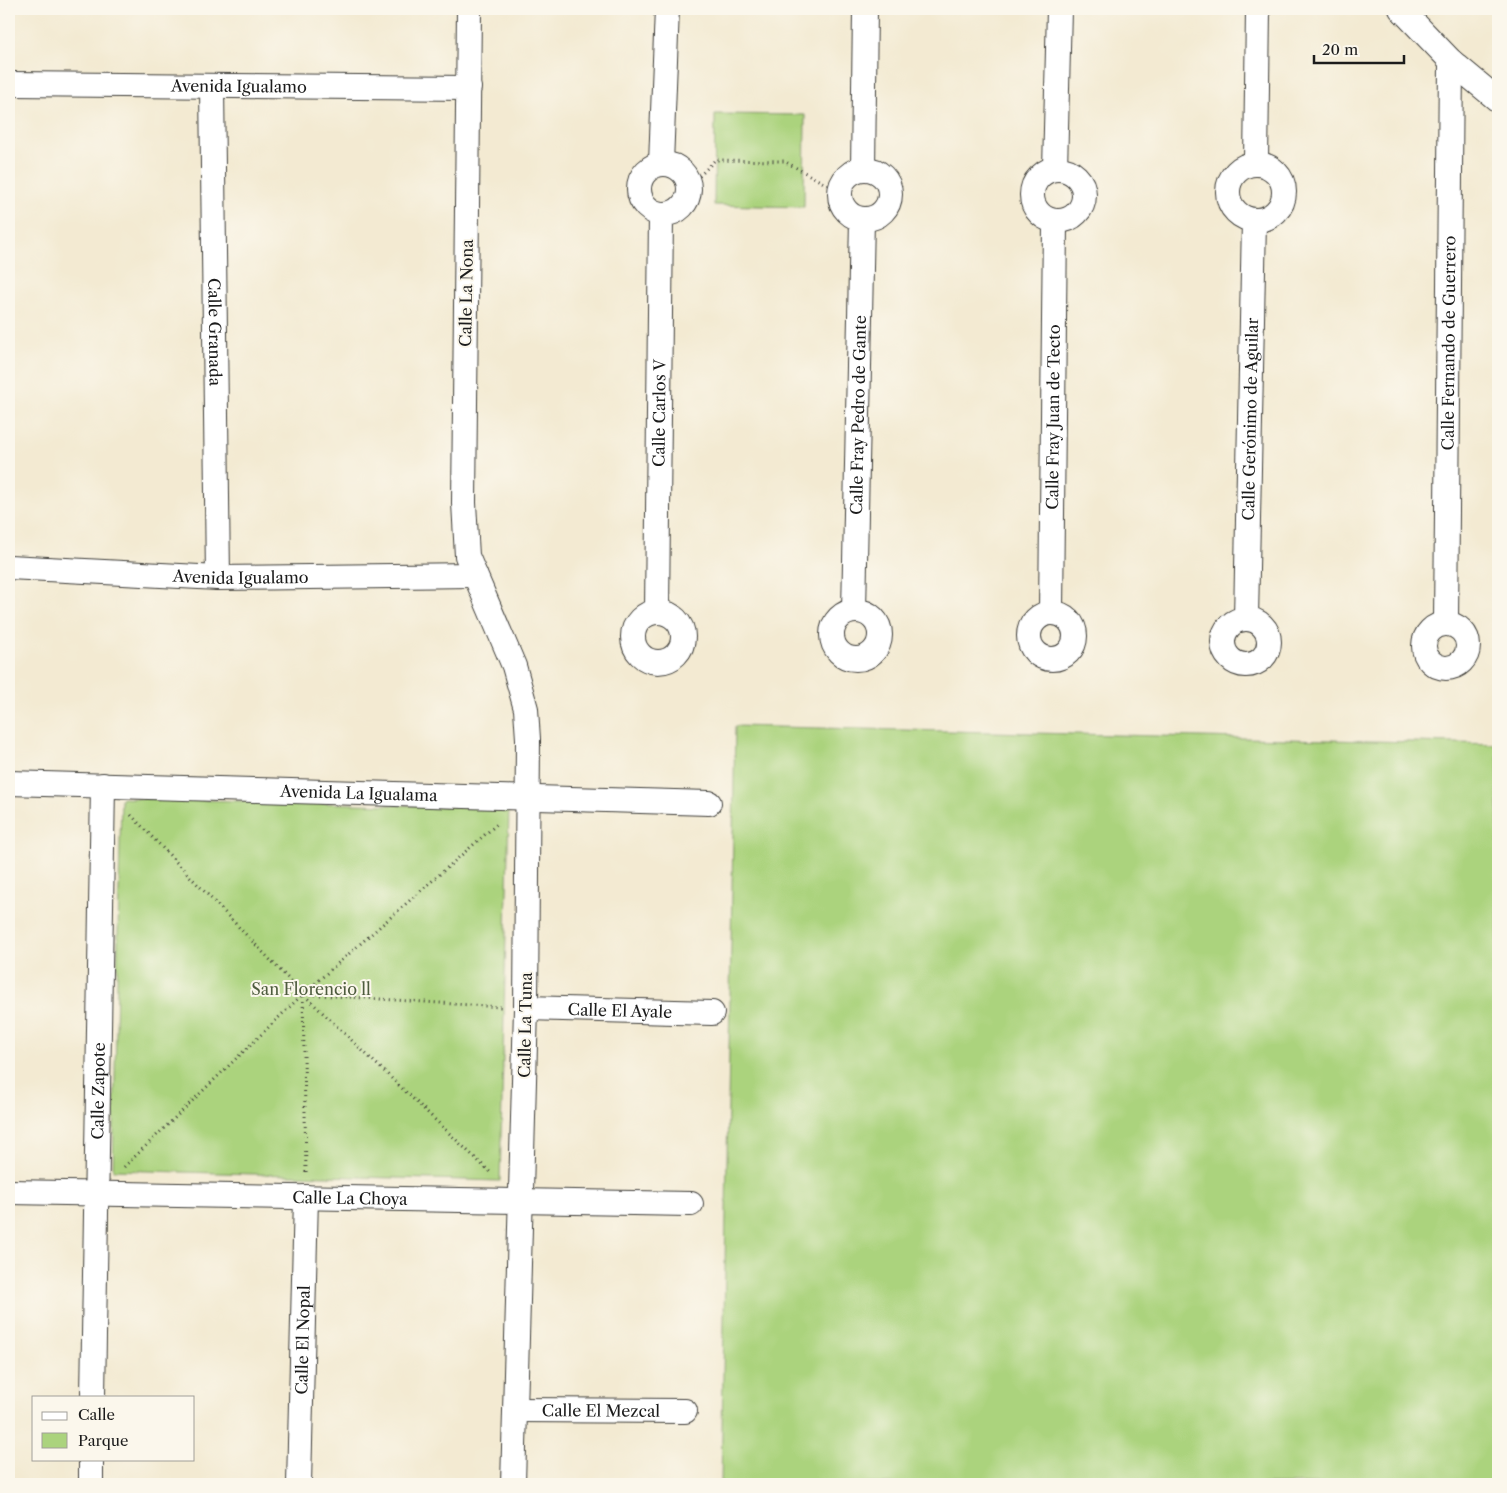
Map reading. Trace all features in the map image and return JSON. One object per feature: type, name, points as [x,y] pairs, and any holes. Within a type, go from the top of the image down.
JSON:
[{"type":"street","name":"Calle La Nona","points":[[469,9],[464,503],[467,556],[475,575]]},
{"type":"street","points":[[661,163],[667,9]]},
{"type":"street","points":[[863,169],[865,9]]},
{"type":"street","points":[[1055,169],[1059,9]]},
{"type":"street","points":[[1256,163],[1258,9]]},
{"type":"street","points":[[1402,9],[1451,61],[1498,100]]},
{"type":"street","name":"Calle Fernando de Guerrero","points":[[1446,624],[1451,61]]},
{"type":"street","name":"Avenida Igualamo","points":[[9,84],[469,88]]},
{"type":"street","name":"Calle Granada","points":[[212,86],[218,578]]},
{"type":"street","points":[[661,163],[679,168],[685,176],[689,187],[684,204],[678,210],[661,214],[651,211],[639,194],[639,186],[645,172],[661,163]]},
{"type":"street","points":[[1256,163],[1267,166],[1276,172],[1282,182],[1284,193],[1282,204],[1274,213],[1265,219],[1254,220],[1244,218],[1236,213],[1227,195],[1231,177],[1238,170],[1256,163]]},
{"type":"street","points":[[863,169],[881,174],[887,181],[891,193],[890,202],[880,215],[862,219],[846,211],[840,192],[847,177],[854,171],[863,169]]},
{"type":"street","points":[[1065,169],[1081,181],[1084,194],[1083,203],[1079,212],[1072,217],[1055,222],[1044,218],[1038,212],[1032,201],[1032,193],[1039,177],[1046,171],[1065,169]]},
{"type":"street","name":"Calle Carlos V","points":[[657,612],[661,214]]},
{"type":"street","name":"Calle Fray Pedro de Gante","points":[[854,611],[862,219]]},
{"type":"street","name":"Calle Gerónimo de Aguilar","points":[[1246,619],[1254,220]]},
{"type":"street","name":"Calle Fray Juan de Tecto","points":[[1051,612],[1055,222]]},
{"type":"street","name":"Avenida Igualamo","points":[[9,567],[218,578],[475,575]]},
{"type":"street","name":"Calle La Tuna","points":[[475,575],[514,666],[526,709],[528,798],[526,1008],[513,1484]]},
{"type":"street","name":"Avenida La Igualama","points":[[9,783],[709,803]]},
{"type":"street","name":"Calle Zapote","points":[[92,1396],[103,785]]},
{"type":"street","name":"Calle El Ayale","points":[[526,1008],[712,1013]]},
{"type":"street","name":"Calle La Choya","points":[[9,1192],[691,1204]]},
{"type":"street","name":"Calle El Nopal","points":[[299,1484],[306,1197]]},
{"type":"street","name":"Calle El Mezcal","points":[[516,1410],[686,1411]]},
{"type":"street","points":[[91,1460],[91,1484]]},
{"type":"path","points":[[689,187],[715,160],[784,161],[840,192]]},
{"type":"path","points":[[103,785],[303,994],[520,1201]]},
{"type":"path","points":[[96,1194],[303,994],[528,798]]},
{"type":"path","points":[[303,994],[526,1008]]},
{"type":"path","points":[[303,994],[306,1197]]},
{"type":"green space","points":[[715,114],[805,115],[804,207],[714,205]]},
{"type":"green space","points":[[735,726],[1498,744],[1498,1484],[721,1484]]},
{"type":"green space","name":"San Florencio ll","points":[[121,798],[509,808],[500,1181],[113,1170]]}]
